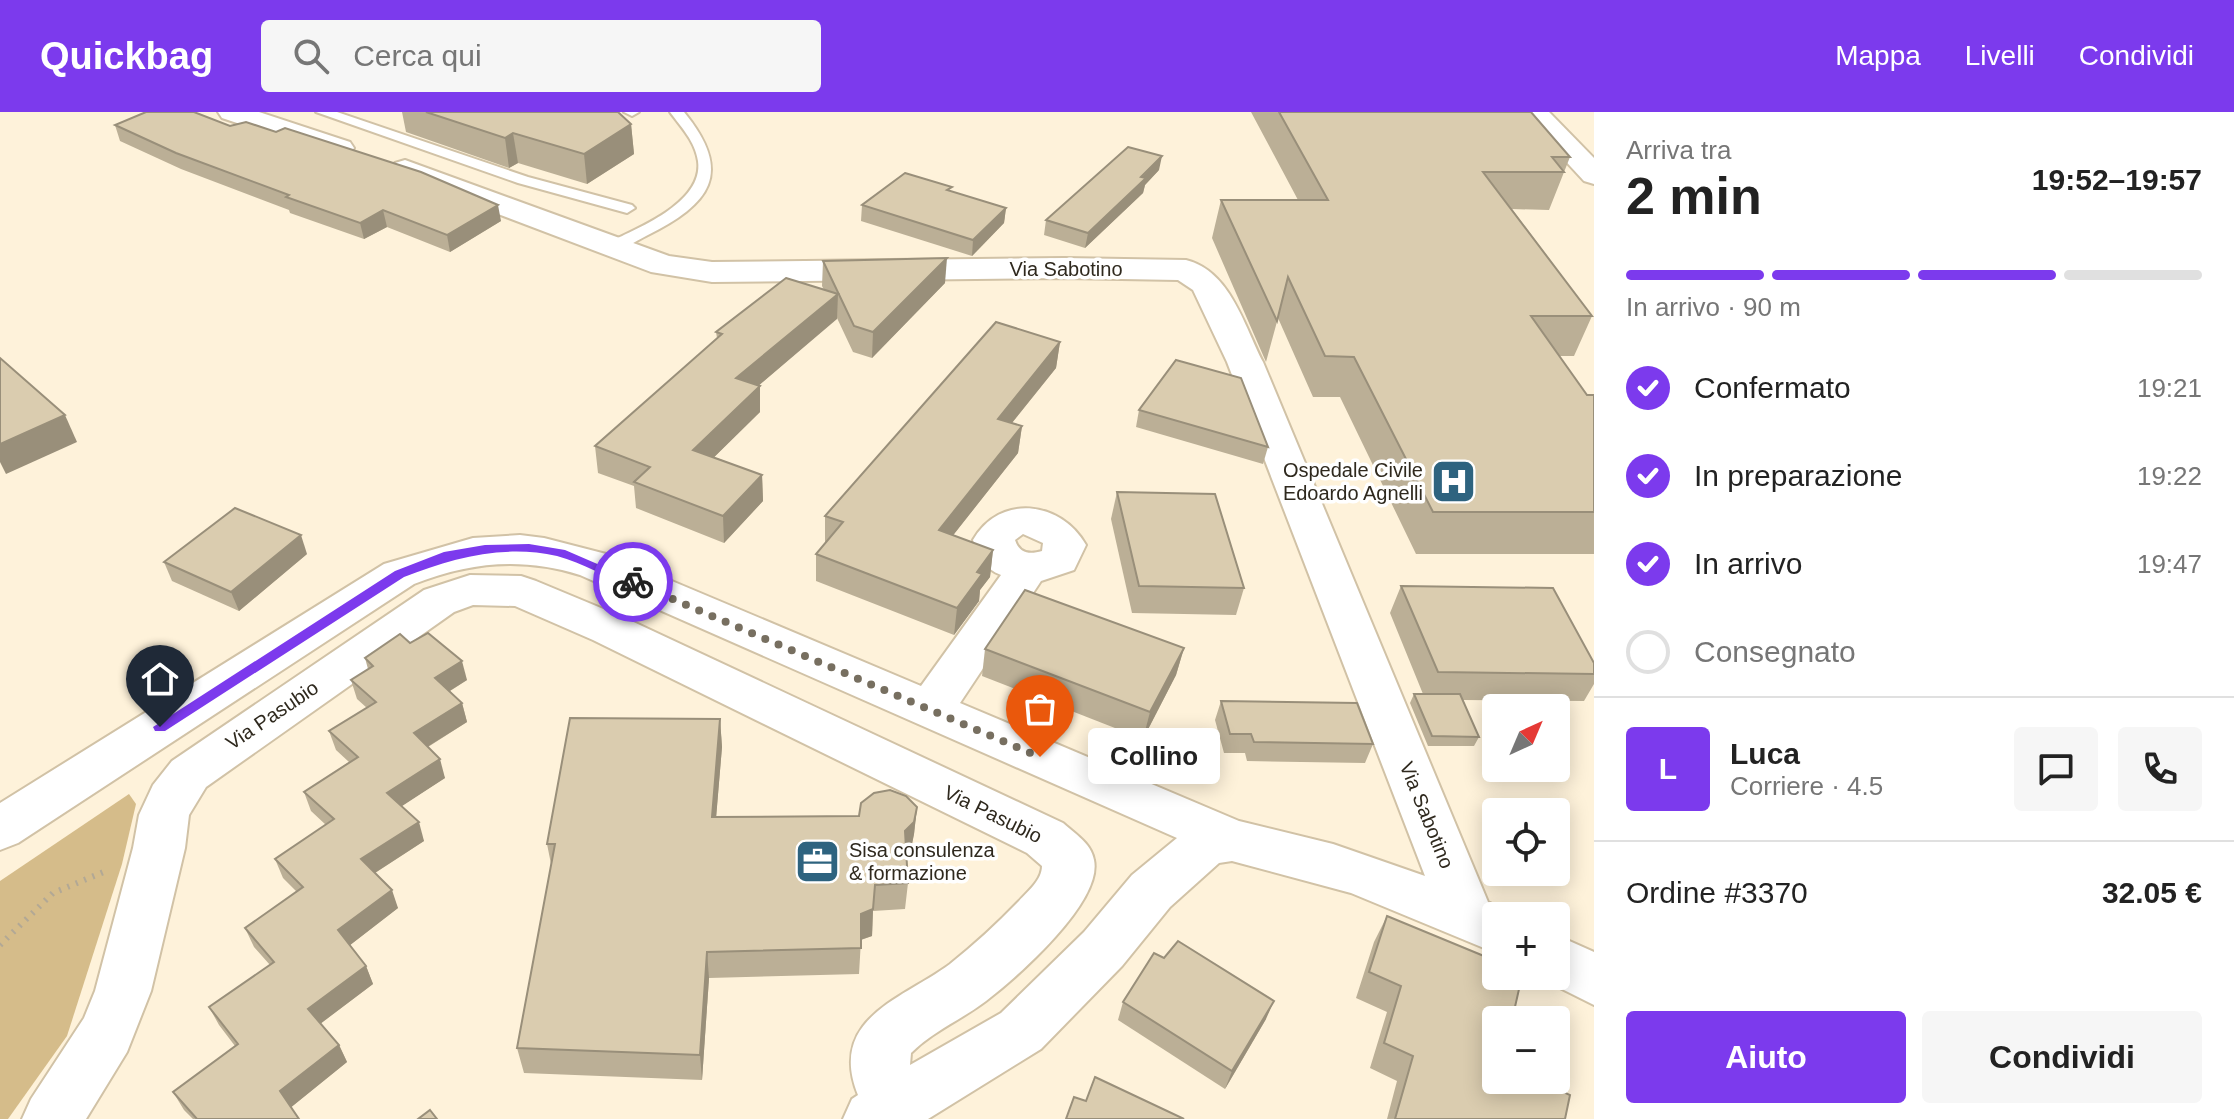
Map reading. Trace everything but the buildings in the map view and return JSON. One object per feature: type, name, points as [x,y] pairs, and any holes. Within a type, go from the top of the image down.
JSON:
[{"type":"street","name":"Via Sabotino","points":[[232,112],[436,180],[663,265],[712,272],[1186,270],[1207,284],[1245,362],[1482,924]]},
{"type":"street","points":[[1534,112],[1594,175]]},
{"type":"street","points":[[0,829],[399,574],[444,556],[507,548],[561,553],[1232,840],[1259,845],[1375,882],[1482,924]]},
{"type":"street","points":[[930,710],[1028,568]]},
{"type":"street","points":[[609,629],[649,589]]},
{"type":"street","name":"Via Pasubio","points":[[52,1119],[107,1033],[123,991],[157,858],[164,815],[189,774],[439,601],[470,590],[521,591],[609,629],[1045,838],[1068,858],[1069,879],[1056,897],[990,964],[958,989],[921,1009],[890,1033],[879,1059],[883,1113],[1021,1031],[1103,949],[1151,891],[1205,845],[1232,840]]},
{"type":"street","points":[[1570,967],[1594,980]]},
{"type":"lane","points":[[323,112],[523,180],[627,208]]},
{"type":"lane","points":[[611,247],[657,225],[689,203],[703,180],[705,159],[700,142],[677,112]]},
{"type":"path","points":[[0,945],[53,893],[122,864],[157,858]]},
{"type":"shaded area","points":[[129,794],[136,804],[122,864],[67,1036],[8,1119],[0,1119],[0,881]]},
{"type":"way so far","points":[[633,582],[1040,757]]},
{"type":"place","name":"Ospedale Civile Edoardo Agnelli","points":[[1454,482]]},
{"type":"place","name":"Collino","points":[[1040,757]]},
{"type":"place","name":"Sisa consulenza & formazione","points":[[818,861]]},
{"type":"route","points":[[160,727],[399,574],[444,556],[485,549],[529,548],[561,553],[633,582]]}]
